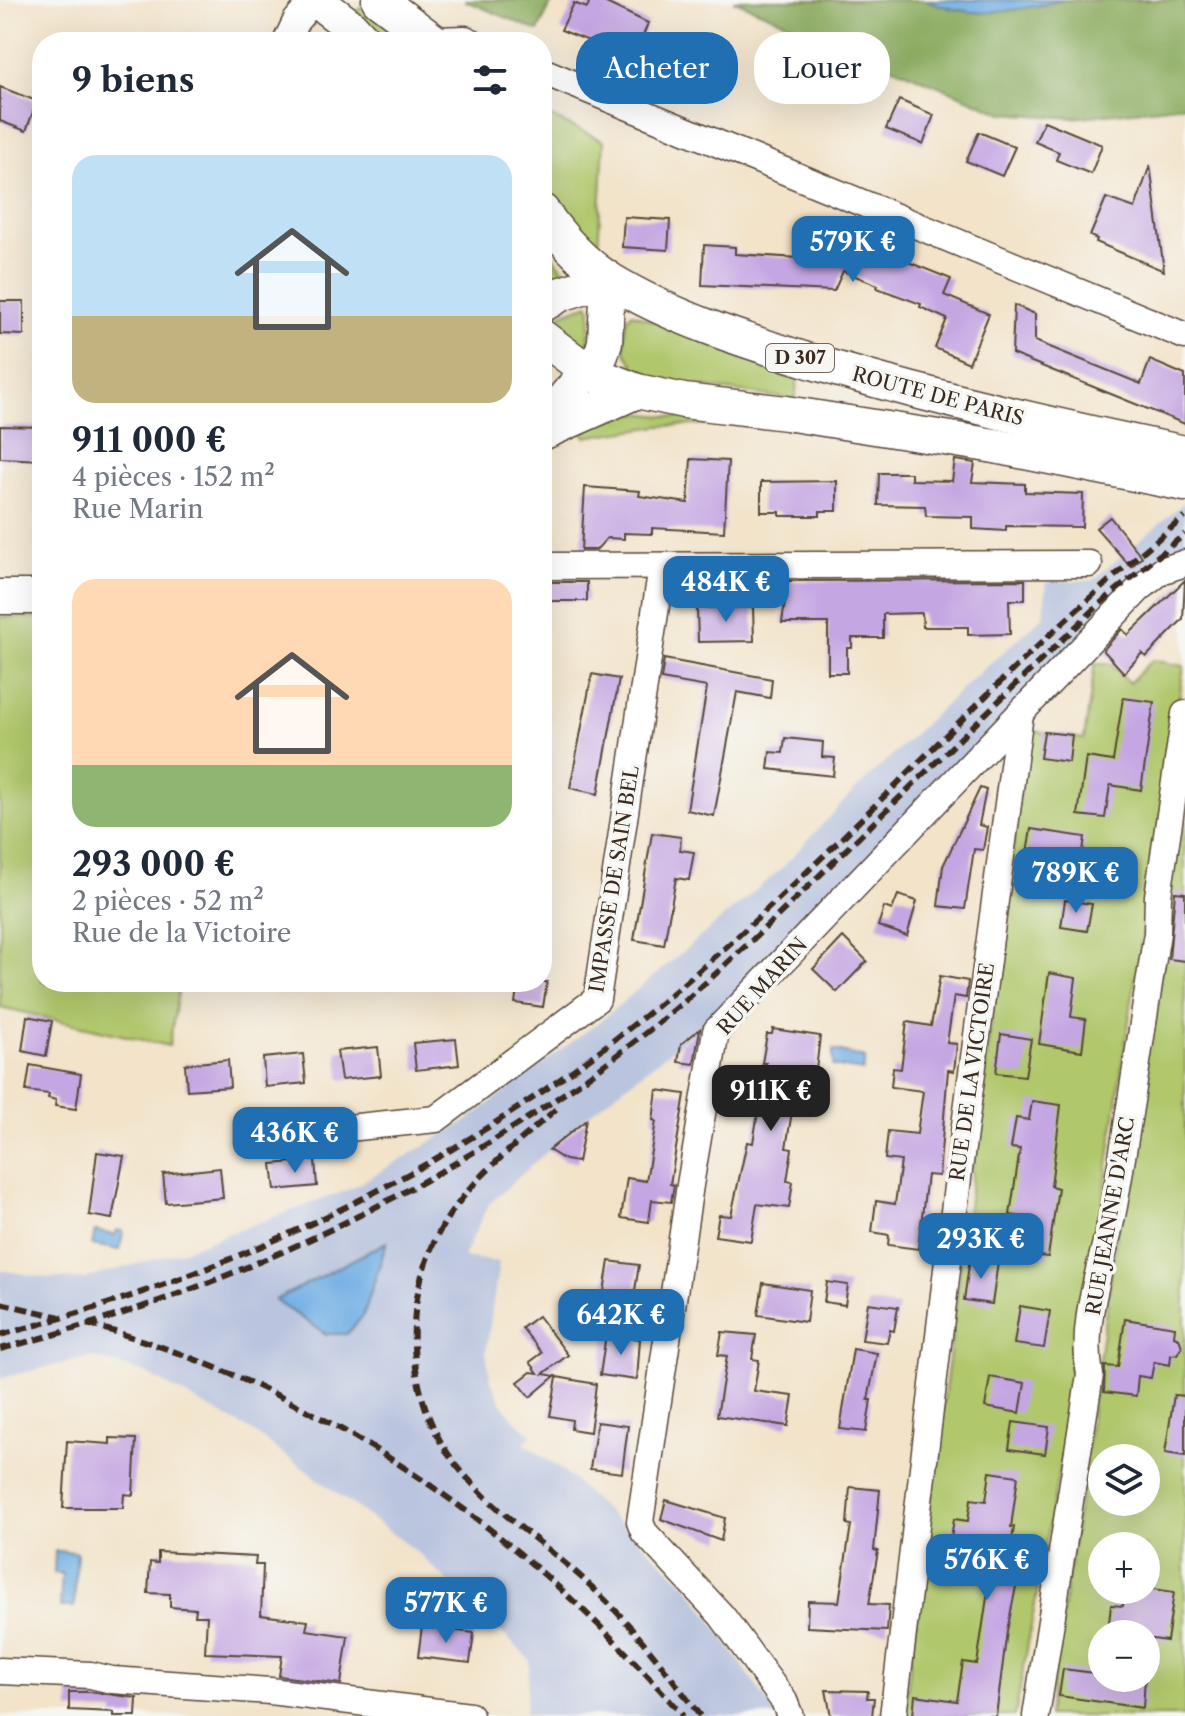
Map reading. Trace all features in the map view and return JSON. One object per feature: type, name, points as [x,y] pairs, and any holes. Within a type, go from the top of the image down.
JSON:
[{"type":"main road","points":[[315,0],[356,32]]},
{"type":"main road","points":[[379,0],[422,32]]},
{"type":"main road","name":"ROUTE DE PARIS","points":[[552,223],[571,247],[608,279],[683,316],[749,342],[896,387],[998,430],[1185,484]]},
{"type":"main road","points":[[552,299],[608,279],[605,342],[601,355],[552,413]]},
{"type":"main road","name":"ROUTE DE PARIS","points":[[552,344],[589,372],[637,391],[684,401],[786,413],[998,430],[1185,453]]},
{"type":"main road","points":[[552,429],[637,391]]},
{"type":"main road","points":[[0,597],[32,597]]},
{"type":"street","points":[[291,32],[296,21],[315,0]]},
{"type":"street","points":[[552,82],[1185,336]]},
{"type":"street","points":[[552,566],[1089,564]]},
{"type":"street","name":"IMPASSE DE SAIN BEL","points":[[250,1138],[436,1119],[597,999],[662,566]]},
{"type":"street","name":"RUE MARIN","points":[[790,1716],[784,1701],[722,1616],[644,1532],[640,1522],[716,1031],[1139,589],[1173,567]]},
{"type":"street","name":"RUE DE LA VICTOIRE","points":[[893,1716],[957,1186],[1020,714]]},
{"type":"street","name":"RUE JEANNE D'ARC","points":[[1036,1716],[1090,1375],[1086,1352],[1103,1248],[1115,1204],[1157,933],[1158,896],[1185,714]]},
{"type":"street","points":[[0,1671],[91,1675],[112,1680],[270,1691],[470,1716]]},
{"type":"shaded area","points":[[1185,502],[1185,544],[1126,593],[705,1024],[584,1118],[488,1205],[463,1257],[499,1262],[486,1352],[491,1381],[502,1403],[514,1420],[532,1434],[524,1443],[562,1470],[688,1586],[777,1716],[539,1716],[525,1713],[530,1660],[416,1551],[253,1432],[145,1373],[92,1357],[0,1378],[0,1270],[49,1278],[84,1279],[182,1251],[350,1189],[465,1122],[605,1017],[781,869],[847,798],[970,681],[1043,617],[1047,581],[1093,580]]},
{"type":"green space","points":[[464,0],[553,0],[538,31]]},
{"type":"green space","points":[[733,0],[1185,0],[1185,105],[1073,118],[1003,113],[890,66],[890,32],[809,32]]},
{"type":"green space","points":[[364,4],[398,32],[374,32],[356,13]]},
{"type":"green space","points":[[552,118],[604,141],[598,250],[552,194]]},
{"type":"green space","points":[[552,255],[565,271],[564,277],[552,283]]},
{"type":"green space","points":[[589,304],[588,350],[552,327],[563,313]]},
{"type":"green space","points":[[632,313],[799,372],[795,397],[642,378],[624,350],[626,320]]},
{"type":"green space","points":[[624,412],[747,424],[659,426],[586,437],[582,430]]},
{"type":"green space","points":[[0,617],[32,618],[32,992],[178,992],[169,1046],[0,1007]]},
{"type":"green space","points":[[1152,660],[1184,666],[1122,1065],[1090,1297],[1015,1716],[904,1716],[1028,730],[1084,739],[1095,664],[1111,664],[1129,683]]},
{"type":"green space","points":[[1185,759],[1185,1716],[1048,1716]]},
{"type":"water","points":[[926,0],[1065,0],[1012,10],[978,12],[961,11]]},
{"type":"water","points":[[833,1050],[865,1058],[863,1071],[833,1066]]},
{"type":"water","points":[[117,1230],[123,1231],[120,1250],[92,1245],[95,1231],[115,1235]]},
{"type":"water","points":[[387,1242],[363,1316],[347,1334],[326,1334],[275,1300]]},
{"type":"water","points":[[55,1551],[77,1552],[74,1607],[60,1607],[62,1574],[54,1573]]},
{"type":"building","points":[[590,0],[600,0],[648,23],[644,32],[576,32],[576,36],[561,30],[574,3],[587,8]]},
{"type":"building","points":[[0,87],[32,99],[32,115],[26,131],[0,121]]},
{"type":"building","points":[[899,100],[934,115],[923,144],[886,129]]},
{"type":"building","points":[[1044,121],[1102,145],[1091,174],[1056,160],[1059,152],[1035,142]]},
{"type":"building","points":[[979,132],[1015,147],[1002,176],[966,161]]},
{"type":"building","points":[[1150,165],[1164,271],[1096,242],[1097,239],[1090,236],[1106,198],[1135,208]]},
{"type":"building","points":[[624,217],[670,220],[668,250],[622,247]]},
{"type":"building","points":[[841,235],[951,279],[944,295],[989,314],[969,363],[935,348],[947,319],[920,307],[921,304],[877,288],[878,285],[843,271],[834,291],[702,285],[704,245],[735,247],[735,254],[831,260]]},
{"type":"building","points":[[0,301],[24,301],[24,335],[0,334]]},
{"type":"building","points":[[1014,305],[1035,314],[1035,341],[1141,384],[1150,360],[1185,375],[1185,424],[1012,354]]},
{"type":"building","points":[[0,426],[32,427],[32,460],[0,458]]},
{"type":"building","points":[[691,459],[728,461],[724,532],[652,528],[652,534],[624,533],[624,539],[607,538],[596,550],[581,550],[585,487],[640,491],[639,496],[688,503]]},
{"type":"building","points":[[955,460],[975,463],[972,482],[1025,484],[1025,492],[1083,494],[1082,527],[1006,526],[1006,531],[973,529],[973,517],[926,516],[925,506],[878,505],[879,473],[911,473],[911,480],[952,481]]},
{"type":"building","points":[[837,481],[837,511],[820,511],[820,516],[780,516],[780,512],[761,512],[761,482]]},
{"type":"building","points":[[1110,517],[1142,557],[1131,567],[1096,528]]},
{"type":"building","points":[[1025,580],[1025,600],[1009,600],[1010,634],[968,635],[968,627],[923,627],[922,613],[883,614],[883,638],[852,638],[852,648],[847,648],[847,673],[828,673],[828,623],[782,623],[788,581]]},
{"type":"building","points":[[1185,580],[1183,619],[1146,657],[1142,653],[1124,673],[1103,650],[1122,629],[1128,635]]},
{"type":"building","points":[[552,582],[587,582],[587,601],[552,601]]},
{"type":"building","points":[[753,607],[754,641],[698,642],[697,608]]},
{"type":"building","points":[[664,659],[772,679],[770,698],[737,692],[714,816],[687,810],[707,687],[661,679]]},
{"type":"building","points":[[592,674],[619,679],[598,794],[570,788]]},
{"type":"building","points":[[1123,698],[1154,702],[1141,790],[1110,785],[1105,818],[1078,815],[1086,757],[1113,761]]},
{"type":"building","points":[[1044,732],[1072,735],[1069,762],[1040,758]]},
{"type":"building","points":[[785,738],[823,742],[822,757],[835,758],[833,776],[768,769],[770,752],[783,753]]},
{"type":"building","points":[[980,788],[986,790],[979,825],[987,827],[983,850],[974,849],[965,909],[938,906],[943,866]]},
{"type":"building","points":[[1031,829],[1085,837],[1077,896],[1059,894],[1061,885],[1023,879]]},
{"type":"building","points":[[652,833],[681,837],[680,850],[694,852],[689,880],[676,878],[664,945],[634,940]]},
{"type":"building","points":[[1175,892],[1185,893],[1185,961],[1169,959]]},
{"type":"building","points":[[898,895],[917,901],[907,936],[878,926],[884,907],[892,910]]},
{"type":"building","points":[[1065,900],[1092,904],[1087,931],[1061,927]]},
{"type":"building","points":[[843,937],[867,961],[837,992],[813,969]]},
{"type":"building","points":[[1049,973],[1076,978],[1071,1017],[1086,1019],[1082,1051],[1039,1044]]},
{"type":"building","points":[[940,976],[968,981],[966,998],[954,996],[947,1043],[957,1044],[954,1071],[948,1070],[939,1176],[927,1175],[918,1249],[888,1245],[889,1235],[872,1232],[876,1201],[895,1204],[901,1161],[885,1159],[888,1131],[917,1134],[923,1091],[891,1087],[893,1068],[901,1069],[907,1022],[931,1026]]},
{"type":"building","points":[[517,992],[545,992],[543,1007],[515,1003]]},
{"type":"building","points":[[27,1016],[52,1021],[46,1056],[22,1051]]},
{"type":"building","points":[[700,1029],[694,1064],[678,1062],[681,1044]]},
{"type":"building","points":[[773,1029],[820,1036],[815,1078],[798,1075],[786,1148],[792,1149],[787,1181],[793,1182],[789,1208],[757,1204],[751,1241],[715,1236],[719,1215],[731,1216],[747,1142],[753,1143],[766,1063],[762,1063],[767,1034],[772,1034]]},
{"type":"building","points":[[1001,1034],[1031,1039],[1025,1076],[996,1073]]},
{"type":"building","points":[[456,1039],[459,1065],[416,1070],[413,1043]]},
{"type":"building","points":[[378,1047],[381,1076],[341,1080],[337,1051]]},
{"type":"building","points":[[303,1054],[306,1083],[265,1087],[263,1058]]},
{"type":"building","points":[[228,1060],[230,1087],[187,1090],[185,1064]]},
{"type":"building","points":[[30,1065],[81,1074],[76,1109],[55,1106],[56,1100],[48,1098],[49,1094],[26,1091]]},
{"type":"building","points":[[657,1090],[685,1094],[670,1184],[674,1185],[671,1202],[652,1200],[649,1222],[621,1218],[627,1178],[646,1181],[656,1121],[653,1120]]},
{"type":"building","points":[[1032,1101],[1061,1105],[1051,1186],[1058,1188],[1048,1257],[1018,1254],[1023,1217],[1010,1215],[1020,1149],[1011,1148],[1016,1118],[1029,1120]]},
{"type":"building","points":[[586,1120],[578,1162],[565,1160],[549,1150]]},
{"type":"building","points":[[97,1152],[124,1156],[112,1219],[89,1215]]},
{"type":"building","points":[[315,1160],[317,1186],[275,1190],[272,1164]]},
{"type":"building","points":[[220,1168],[223,1198],[166,1203],[163,1174]]},
{"type":"building","points":[[970,1258],[998,1262],[992,1304],[964,1300]]},
{"type":"building","points":[[609,1261],[639,1265],[633,1303],[603,1298]]},
{"type":"building","points":[[827,1282],[848,1285],[845,1305],[824,1302]]},
{"type":"building","points":[[763,1283],[810,1290],[806,1322],[758,1315]]},
{"type":"building","points":[[868,1303],[898,1307],[894,1331],[890,1330],[887,1343],[862,1340]]},
{"type":"building","points":[[1020,1306],[1050,1311],[1044,1348],[1014,1344]]},
{"type":"building","points":[[538,1316],[568,1355],[543,1374],[555,1376],[530,1397],[518,1382],[531,1372],[538,1373],[530,1362],[542,1353],[522,1328]]},
{"type":"building","points":[[1125,1319],[1175,1327],[1174,1336],[1179,1338],[1182,1347],[1177,1354],[1171,1355],[1170,1365],[1154,1362],[1151,1378],[1138,1376],[1136,1396],[1104,1392],[1105,1366],[1118,1367]]},
{"type":"building","points":[[722,1332],[756,1335],[752,1359],[759,1360],[754,1391],[793,1396],[788,1426],[717,1416],[727,1356],[718,1355]]},
{"type":"building","points":[[606,1334],[640,1339],[637,1380],[600,1375]]},
{"type":"building","points":[[853,1349],[877,1353],[868,1400],[871,1400],[866,1432],[840,1429]]},
{"type":"building","points":[[557,1377],[596,1384],[590,1432],[571,1429],[572,1420],[550,1416]]},
{"type":"building","points":[[990,1377],[1025,1383],[1020,1413],[985,1407]]},
{"type":"building","points":[[1174,1395],[1185,1396],[1185,1456],[1165,1453]]},
{"type":"building","points":[[597,1422],[628,1426],[622,1473],[590,1469]]},
{"type":"building","points":[[1013,1422],[1049,1427],[1045,1454],[1009,1449]]},
{"type":"building","points":[[110,1438],[136,1439],[133,1495],[124,1494],[123,1508],[63,1508],[67,1441],[110,1444]]},
{"type":"building","points":[[990,1472],[1018,1476],[1012,1540],[1027,1542],[1007,1631],[996,1716],[913,1716],[915,1695],[957,1701],[963,1662],[977,1664],[995,1544],[951,1538],[954,1519],[968,1521],[971,1499],[986,1501]]},
{"type":"building","points":[[850,1487],[880,1490],[874,1550],[878,1551],[869,1604],[889,1605],[887,1631],[807,1627],[808,1601],[839,1602],[851,1525],[847,1524]]},
{"type":"building","points":[[666,1500],[725,1518],[721,1541],[661,1519]]},
{"type":"building","points":[[158,1552],[256,1557],[255,1565],[263,1565],[261,1615],[308,1621],[306,1630],[348,1636],[341,1684],[279,1676],[282,1656],[205,1653],[207,1616],[195,1616],[196,1609],[170,1607],[170,1594],[148,1593],[150,1562],[158,1563]]},
{"type":"building","points":[[1160,1590],[1174,1592],[1167,1641],[1160,1640],[1160,1620],[1109,1620],[1111,1605],[1160,1604]]},
{"type":"building","points":[[422,1626],[474,1633],[470,1663],[418,1657]]},
{"type":"building","points":[[1063,1669],[1088,1672],[1088,1692],[1144,1692],[1143,1708],[1059,1696]]},
{"type":"building","points":[[826,1690],[868,1691],[867,1698],[874,1698],[872,1716],[831,1716]]},
{"type":"building","points":[[69,1692],[137,1698],[136,1716],[69,1710]]},
{"type":"railway","points":[[0,1335],[97,1307],[192,1274],[284,1236],[373,1193],[459,1145],[543,1091],[624,1032],[764,913],[1060,625],[1185,517]]},
{"type":"railway","points":[[0,1349],[92,1323],[183,1292],[272,1256],[360,1215],[444,1170],[526,1119],[605,1064],[703,985],[1102,602],[1185,534]]},
{"type":"railway","points":[[556,1109],[479,1180],[456,1206],[438,1235],[424,1267],[416,1301],[416,1371],[424,1405],[438,1437],[472,1484],[610,1605],[651,1651],[700,1716]]},
{"type":"railway","points":[[0,1303],[60,1317]]},
{"type":"railway","points":[[87,1324],[174,1351],[257,1386],[338,1427],[415,1475],[488,1528],[557,1586],[622,1649],[683,1716]]}]
